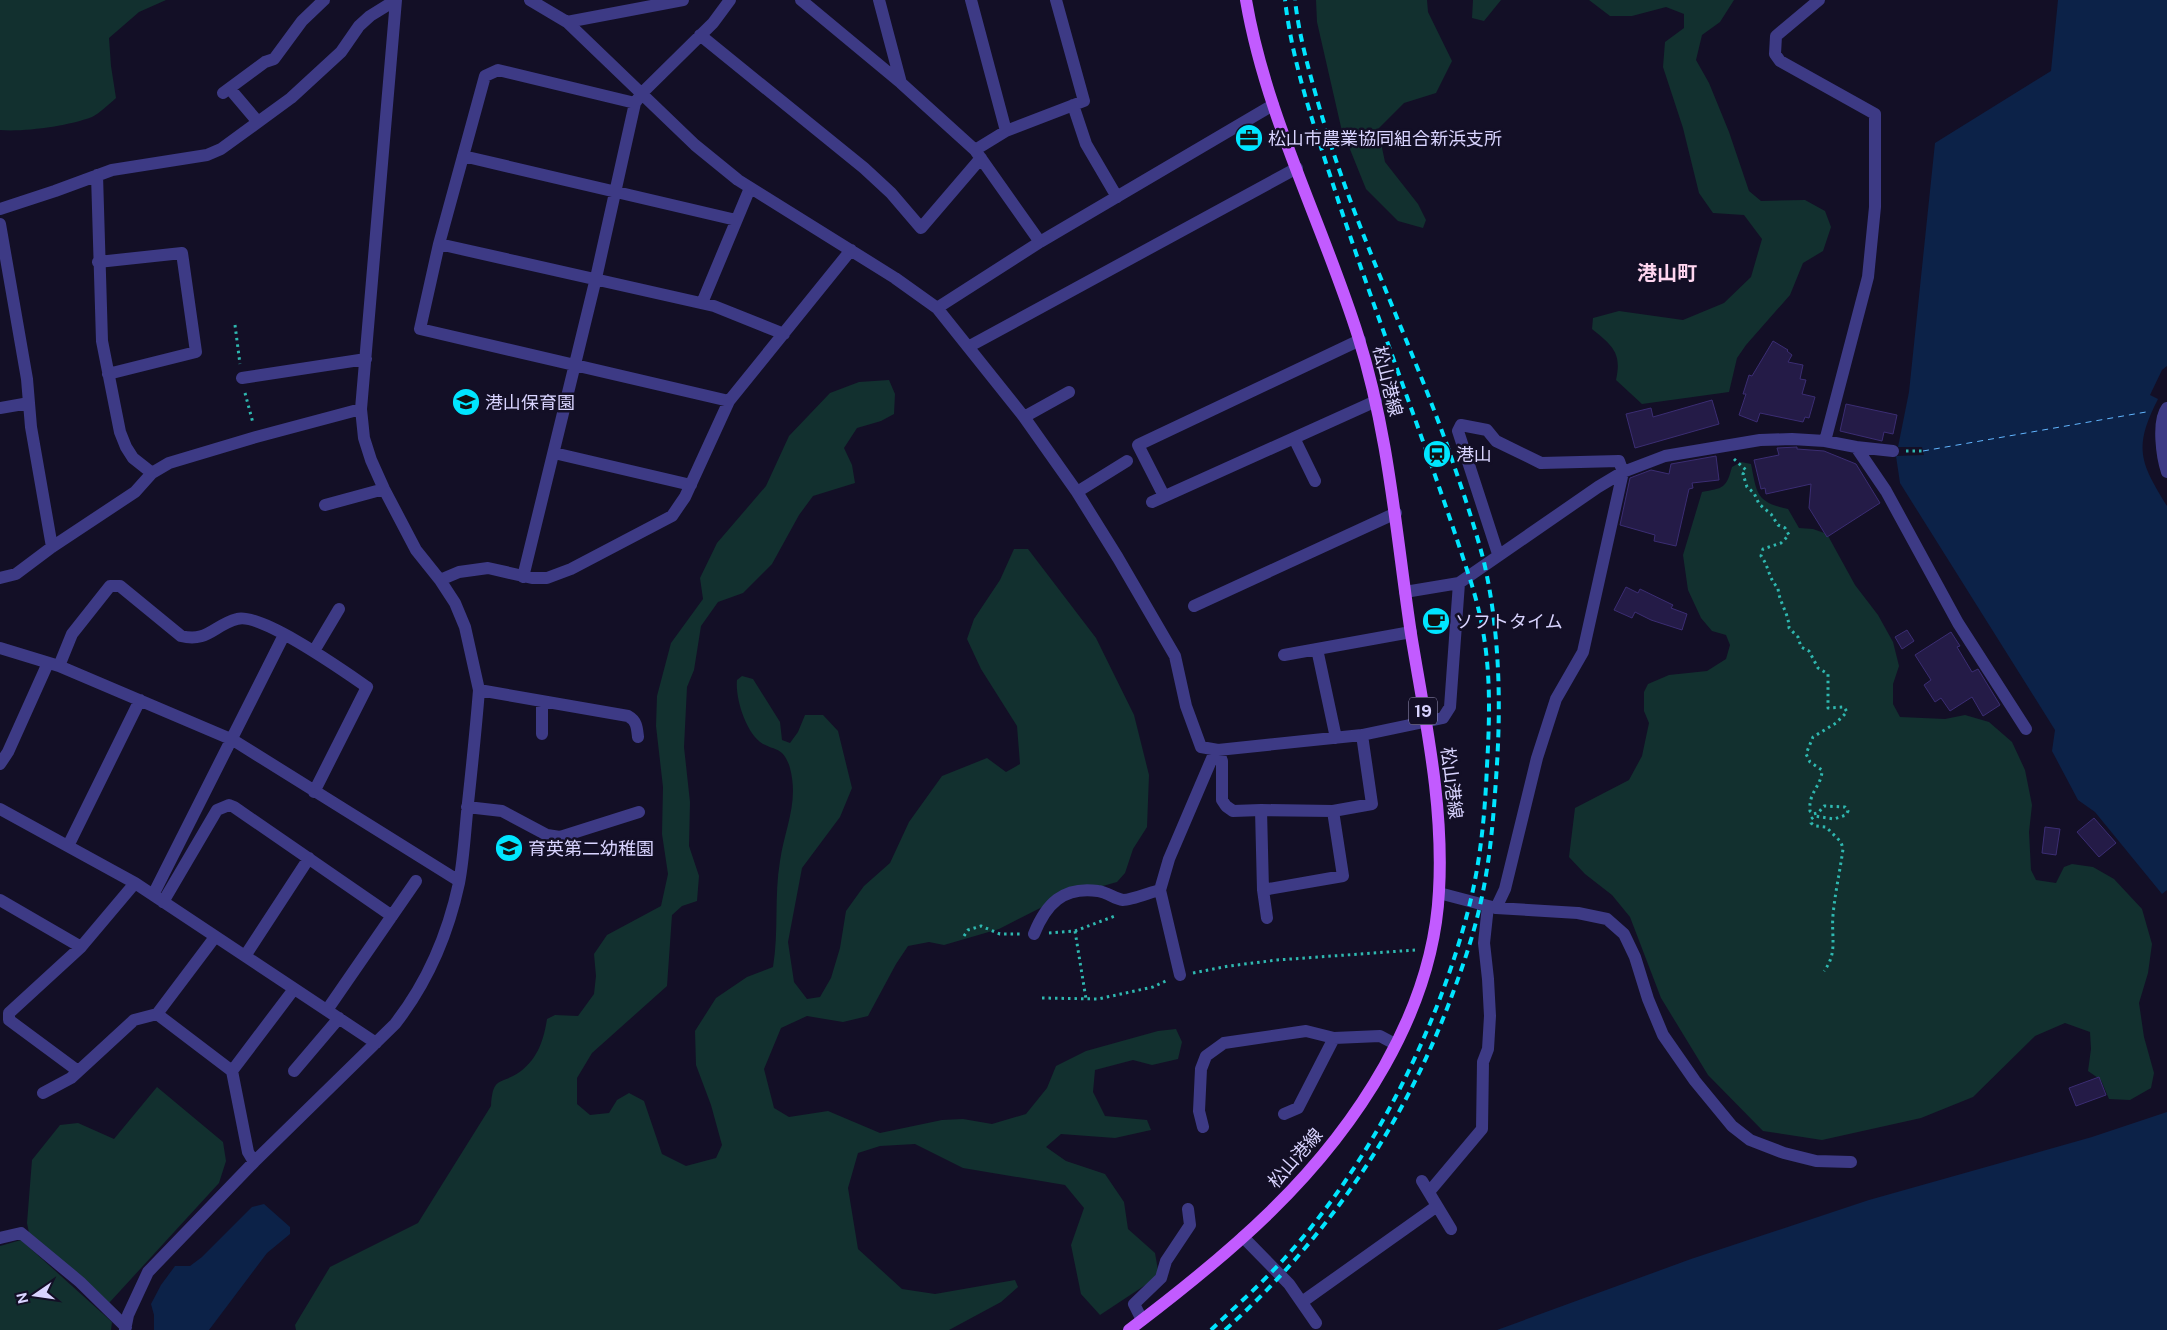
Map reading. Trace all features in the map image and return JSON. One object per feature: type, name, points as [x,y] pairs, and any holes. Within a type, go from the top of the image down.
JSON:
[{"type":"main road","name":"松山港線","points":[[1129,1330],[1243,1237],[1272,1210],[1310,1170],[1338,1135],[1379,1076],[1419,989],[1431,952],[1439,893],[1438,794],[1405,592],[1388,456],[1360,340],[1344,291],[1273,105],[1259,61],[1246,0]]},
{"type":"street","points":[[258,122],[227,91],[266,62],[274,59],[302,21],[324,0]]},
{"type":"street","points":[[0,209],[112,170],[214,153],[291,98],[341,52],[358,26],[396,0],[361,409],[364,438],[371,460],[384,489],[416,550],[440,580],[455,603],[465,627],[479,690],[459,881],[449,921],[428,971],[407,1008],[395,1024],[254,1162],[148,1272],[137,1292],[125,1329],[80,1282],[21,1233],[0,1238]]},
{"type":"street","points":[[530,0],[567,22],[638,98],[750,188],[851,250],[937,308],[1024,417],[1077,492],[1175,656],[1186,706],[1201,747],[1218,750],[1362,735],[1443,718],[1450,708],[1459,583]]},
{"type":"street","points":[[567,22],[683,0]]},
{"type":"street","points":[[524,577],[638,98],[700,35],[730,0]]},
{"type":"street","points":[[801,0],[901,83],[978,154],[1040,242]]},
{"type":"street","points":[[879,0],[901,83]]},
{"type":"street","points":[[972,0],[1006,131]]},
{"type":"street","points":[[700,35],[864,168],[891,193],[921,228],[978,154],[1006,131],[1084,101],[1056,0]]},
{"type":"street","points":[[1819,0],[1776,36],[1775,54],[1780,61],[1875,114],[1875,207],[1868,276],[1825,441]]},
{"type":"street","points":[[638,98],[498,70],[485,76],[439,244],[420,329],[575,364],[729,402]]},
{"type":"street","points":[[1073,105],[1086,144],[1117,197]]},
{"type":"street","points":[[937,308],[1040,242],[1273,105]]},
{"type":"street","points":[[463,156],[736,220]]},
{"type":"street","points":[[968,347],[1297,168]]},
{"type":"street","points":[[98,175],[98,262],[102,342],[120,432],[133,458],[152,473]]},
{"type":"street","points":[[702,303],[750,188]]},
{"type":"street","points":[[0,224],[27,379],[31,427],[52,547]]},
{"type":"street","points":[[439,244],[702,303],[784,334]]},
{"type":"street","points":[[440,580],[459,572],[488,568],[524,577],[547,578],[571,569],[672,516],[691,485],[729,402],[851,250]]},
{"type":"street","points":[[98,262],[182,253],[196,352],[108,374]]},
{"type":"street","points":[[1164,496],[1138,444],[1360,340]]},
{"type":"street","points":[[242,378],[366,359]]},
{"type":"street","points":[[1024,417],[1069,392]]},
{"type":"street","points":[[1152,502],[1376,401]]},
{"type":"street","points":[[0,408],[29,403]]},
{"type":"street","points":[[2167,408],[2162,414],[2162,456],[2167,472]]},
{"type":"street","points":[[0,578],[16,574],[52,547],[135,492],[152,473],[170,462],[361,409]]},
{"type":"street","points":[[1451,1229],[1425,1186],[1482,1129],[1483,1062],[1488,1049],[1490,1016],[1484,943],[1492,907],[1505,888],[1537,758],[1556,699],[1583,652],[1623,472],[1619,461],[1541,463],[1496,440],[1487,430],[1461,425],[1458,431],[1498,554]]},
{"type":"street","points":[[1294,438],[1315,481]]},
{"type":"street","points":[[1405,592],[1459,583],[1498,554],[1623,472],[1665,456],[1760,440],[1792,438],[1893,451]]},
{"type":"street","points":[[1856,447],[1886,491],[1958,623],[2026,729]]},
{"type":"street","points":[[554,453],[691,485]]},
{"type":"street","points":[[1077,492],[1127,461]]},
{"type":"street","points":[[326,505],[384,489]]},
{"type":"street","points":[[1194,606],[1396,514]]},
{"type":"street","points":[[0,764],[72,634],[110,586],[120,586],[181,636],[192,639],[201,637],[237,618],[249,619],[314,651],[367,687],[314,792]]},
{"type":"street","points":[[314,651],[339,609]]},
{"type":"street","points":[[1284,655],[1411,632]]},
{"type":"street","points":[[158,899],[284,635]]},
{"type":"street","points":[[0,648],[54,665],[233,740],[459,881]]},
{"type":"street","points":[[1317,649],[1336,738]]},
{"type":"street","points":[[479,690],[628,716],[633,718],[637,725],[638,737]]},
{"type":"street","points":[[68,846],[140,700]]},
{"type":"street","points":[[542,700],[542,734]]},
{"type":"street","points":[[1218,750],[1222,761],[1222,800],[1233,811],[1333,811],[1372,804],[1362,735]]},
{"type":"street","points":[[1180,975],[1160,890],[1169,859],[1213,756],[1218,750]]},
{"type":"street","points":[[158,899],[217,810],[223,806],[234,807],[392,916]]},
{"type":"street","points":[[467,807],[502,812],[547,835],[560,838],[639,812]]},
{"type":"street","points":[[0,809],[135,883],[376,1043]]},
{"type":"street","points":[[1261,810],[1263,890],[1268,918]]},
{"type":"street","points":[[1263,890],[1343,876],[1333,811]]},
{"type":"street","points":[[245,956],[309,858]]},
{"type":"street","points":[[327,1010],[416,881]]},
{"type":"street","points":[[78,1071],[9,1020],[9,1013],[80,947],[135,883]]},
{"type":"street","points":[[1034,934],[1047,907],[1066,894],[1098,891],[1123,900],[1160,890]]},
{"type":"street","points":[[1439,893],[1492,907],[1578,913],[1608,919],[1624,934],[1635,956],[1648,999],[1663,1035],[1695,1081],[1732,1126],[1750,1140],[1784,1153],[1816,1161],[1851,1162]]},
{"type":"street","points":[[0,900],[80,947]]},
{"type":"street","points":[[42,1093],[71,1078],[134,1020],[157,1014],[215,937]]},
{"type":"street","points":[[232,1071],[294,989]]},
{"type":"street","points":[[157,1014],[232,1071],[248,1152],[254,1162]]},
{"type":"street","points":[[294,1071],[338,1018]]},
{"type":"street","points":[[1203,1127],[1200,1110],[1201,1069],[1206,1056],[1224,1043],[1306,1031],[1334,1038],[1380,1036],[1395,1044]]},
{"type":"street","points":[[1284,1114],[1298,1108],[1334,1038]]},
{"type":"street","points":[[1302,1302],[1437,1206]]},
{"type":"street","points":[[1142,1320],[1134,1304],[1161,1278],[1166,1261],[1190,1225],[1188,1210]]},
{"type":"street","points":[[1243,1237],[1289,1284],[1316,1323]]},
{"type":"path","points":[[1728,445],[1733,459],[1746,470],[1744,474],[1747,487],[1754,493],[1759,504],[1771,514],[1778,525],[1785,528],[1789,535],[1782,543],[1763,549],[1761,556],[1768,565],[1772,582],[1778,588],[1778,598],[1789,616],[1789,628],[1798,637],[1801,646],[1810,651],[1818,668],[1828,674],[1828,708],[1844,707],[1847,712],[1836,723],[1813,737],[1806,754],[1810,762],[1822,770],[1822,776],[1811,795],[1810,811],[1813,814],[1818,813],[1824,806],[1845,807],[1848,810],[1846,815],[1834,819],[1815,816],[1811,819],[1811,824],[1826,827],[1841,842],[1843,850],[1833,916],[1835,943],[1828,966],[1824,971]]},
{"type":"path","points":[[1075,931],[1086,999]]},
{"type":"path","points":[[1042,998],[1098,999],[1153,987],[1180,975],[1229,966],[1316,956],[1413,949],[1431,952]]},
{"type":"green space","points":[[0,0],[166,0],[139,12],[109,38],[116,98],[98,113],[92,117],[59,126],[0,130]]},
{"type":"green space","points":[[1316,0],[1427,0],[1428,12],[1452,61],[1436,93],[1404,103],[1378,129],[1385,162],[1418,204],[1426,220],[1423,228],[1398,221],[1366,189],[1341,127],[1317,22]]},
{"type":"green space","points":[[1473,0],[1501,0],[1484,21],[1472,18]]},
{"type":"green space","points":[[1589,0],[1734,0],[1720,22],[1702,35],[1696,60],[1709,83],[1729,132],[1749,191],[1761,201],[1805,200],[1825,211],[1831,227],[1823,251],[1803,263],[1790,295],[1737,358],[1729,392],[1642,404],[1616,380],[1618,371],[1617,356],[1610,345],[1592,329],[1593,318],[1619,311],[1683,320],[1724,303],[1751,277],[1762,239],[1744,215],[1713,213],[1699,193],[1683,128],[1663,67],[1665,42],[1684,28],[1684,14],[1666,7],[1632,16],[1610,16]]},
{"type":"green space","points":[[889,380],[895,394],[894,414],[881,421],[857,428],[844,448],[852,465],[855,483],[813,496],[799,515],[772,564],[743,593],[718,602],[701,626],[694,670],[687,687],[684,747],[690,802],[689,846],[699,876],[697,901],[682,906],[672,915],[667,986],[592,1053],[577,1078],[577,1104],[590,1115],[609,1113],[617,1100],[629,1093],[644,1101],[662,1154],[686,1166],[716,1158],[722,1145],[711,1105],[696,1065],[695,1031],[716,998],[747,977],[773,967],[776,941],[778,874],[793,793],[790,768],[783,753],[763,744],[751,732],[747,724],[740,706],[737,680],[742,676],[753,679],[780,722],[782,740],[790,743],[798,732],[805,715],[823,715],[838,731],[852,788],[840,817],[802,868],[788,942],[794,982],[807,999],[820,997],[831,978],[840,948],[846,911],[864,886],[890,863],[909,822],[942,776],[987,758],[1006,772],[1020,764],[1017,726],[981,669],[967,639],[974,619],[1000,580],[1014,549],[1028,549],[1096,638],[1134,715],[1149,775],[1147,827],[1133,849],[1125,873],[1117,882],[1060,898],[999,929],[944,945],[929,942],[908,946],[868,1016],[843,1022],[807,1016],[781,1028],[764,1069],[774,1108],[789,1117],[828,1111],[880,1133],[942,1120],[963,1119],[992,1124],[1026,1114],[1047,1088],[1056,1066],[1086,1051],[1158,1031],[1176,1029],[1182,1042],[1178,1059],[1152,1065],[1133,1060],[1095,1070],[1093,1092],[1105,1116],[1147,1120],[1151,1130],[1115,1138],[1061,1134],[1046,1147],[1066,1161],[1105,1174],[1124,1202],[1128,1229],[1155,1253],[1159,1276],[1100,1315],[1081,1294],[1071,1245],[1084,1208],[1065,1185],[963,1168],[915,1144],[880,1146],[858,1153],[848,1188],[858,1249],[902,1289],[935,1294],[1015,1280],[1018,1287],[1001,1302],[949,1330],[296,1330],[295,1325],[330,1267],[418,1223],[491,1106],[496,1085],[521,1071],[532,1060],[542,1041],[547,1019],[555,1015],[578,1016],[594,994],[596,976],[594,954],[607,935],[661,906],[668,874],[662,834],[663,787],[656,726],[657,696],[671,643],[703,599],[700,578],[717,543],[766,486],[789,436],[830,393],[859,382]]},
{"type":"green space","points":[[1741,462],[1751,464],[1757,490],[1764,500],[1788,509],[1799,528],[1813,529],[1827,534],[1855,585],[1878,615],[1893,642],[1899,666],[1893,684],[1893,704],[1900,717],[1945,719],[1965,715],[1989,722],[2012,742],[2025,770],[2032,805],[2029,832],[2031,870],[2036,880],[2056,883],[2064,867],[2072,864],[2093,867],[2114,879],[2142,909],[2152,944],[2148,973],[2139,1003],[2144,1037],[2154,1073],[2151,1088],[2130,1100],[2109,1099],[2101,1080],[2088,1071],[2091,1049],[2090,1032],[2065,1023],[2035,1036],[1973,1097],[1921,1118],[1822,1140],[1763,1131],[1708,1075],[1661,998],[1630,917],[1612,895],[1585,874],[1569,857],[1575,808],[1629,780],[1642,756],[1649,723],[1644,711],[1644,692],[1648,684],[1669,675],[1707,671],[1726,659],[1730,645],[1726,635],[1712,631],[1701,618],[1688,590],[1683,555],[1702,492],[1723,486],[1728,480],[1732,467]]},
{"type":"green space","points":[[157,1087],[223,1142],[226,1161],[219,1183],[109,1303],[29,1233],[27,1223],[32,1160],[60,1125],[78,1123],[114,1139]]},
{"type":"green space","points":[[21,1240],[112,1322],[111,1330],[0,1330],[0,1246]]},
{"type":"water","points":[[2058,0],[2167,0],[2167,366],[2162,370],[2150,395],[2158,399],[2145,430],[2143,443],[2146,466],[2167,506],[2167,890],[2162,894],[2095,812],[2078,800],[2052,751],[2055,730],[1900,483],[1896,456],[1924,455],[1922,447],[1898,447],[1909,392],[1935,143],[2051,71]]},
{"type":"water","points":[[2167,1112],[2167,1330],[1497,1330],[1691,1259],[1869,1200],[2092,1137]]},
{"type":"water","points":[[264,1204],[290,1227],[290,1234],[267,1253],[209,1330],[154,1330],[154,1315],[151,1304],[161,1285],[175,1266],[190,1266],[202,1257],[252,1207]]},
{"type":"building","points":[[1773,341],[1788,350],[1792,355],[1788,362],[1803,365],[1800,379],[1806,380],[1802,394],[1815,397],[1809,418],[1805,417],[1803,422],[1760,413],[1757,422],[1739,415],[1746,394],[1743,394],[1749,375],[1752,376]]},
{"type":"building","points":[[1712,400],[1719,424],[1635,448],[1626,414],[1651,408],[1653,417]]},
{"type":"building","points":[[1846,404],[1897,415],[1893,434],[1884,432],[1882,441],[1840,431]]},
{"type":"building","points":[[1797,447],[1797,449],[1824,451],[1856,464],[1880,503],[1827,537],[1809,508],[1811,484],[1766,494],[1765,488],[1761,489],[1754,460],[1779,455],[1777,448]]},
{"type":"building","points":[[1716,456],[1719,480],[1692,483],[1693,488],[1689,489],[1676,546],[1654,541],[1655,535],[1620,525],[1630,478],[1651,470],[1669,474],[1671,464]]},
{"type":"building","points":[[1626,587],[1638,593],[1640,589],[1673,605],[1671,608],[1687,614],[1682,630],[1651,620],[1635,612],[1632,618],[1614,610]]},
{"type":"building","points":[[1907,630],[1914,641],[1902,649],[1895,637]]},
{"type":"building","points":[[1951,632],[1960,646],[1957,647],[1972,672],[1978,669],[2000,705],[1983,716],[1972,697],[1950,711],[1941,698],[1935,702],[1924,685],[1931,680],[1915,655]]},
{"type":"building","points":[[2094,818],[2116,843],[2099,857],[2077,832]]},
{"type":"building","points":[[2045,827],[2060,829],[2056,855],[2042,853]]},
{"type":"building","points":[[2099,1077],[2106,1095],[2076,1106],[2069,1088]]},
{"type":"ferry route","points":[[1923,451],[2146,412]]},
{"type":"railway","points":[[1211,1330],[1284,1259],[1316,1222],[1373,1138],[1398,1092],[1440,998],[1457,950],[1477,869],[1486,783],[1489,715],[1488,668],[1476,598],[1437,480],[1339,203],[1315,128],[1294,52],[1285,0]]},
{"type":"railway","points":[[1225,1330],[1297,1258],[1329,1218],[1359,1178],[1386,1135],[1410,1091],[1432,1045],[1451,998],[1475,926],[1490,850],[1497,764],[1498,663],[1493,612],[1484,562],[1447,445],[1363,234],[1332,149],[1305,53],[1295,0]]},
{"type":"place","name":"松山市農業協同組合新浜支所","points":[[1249,138]]},
{"type":"place","name":"港山保育園","points":[[466,402]]},
{"type":"place","name":"港山","points":[[1437,454]]},
{"type":"place","name":"ソフトタイム","points":[[1436,621]]},
{"type":"place","name":"育英第二幼稚園","points":[[509,848]]},
{"type":"district","name":"港山町","points":[[1667,273]]}]
